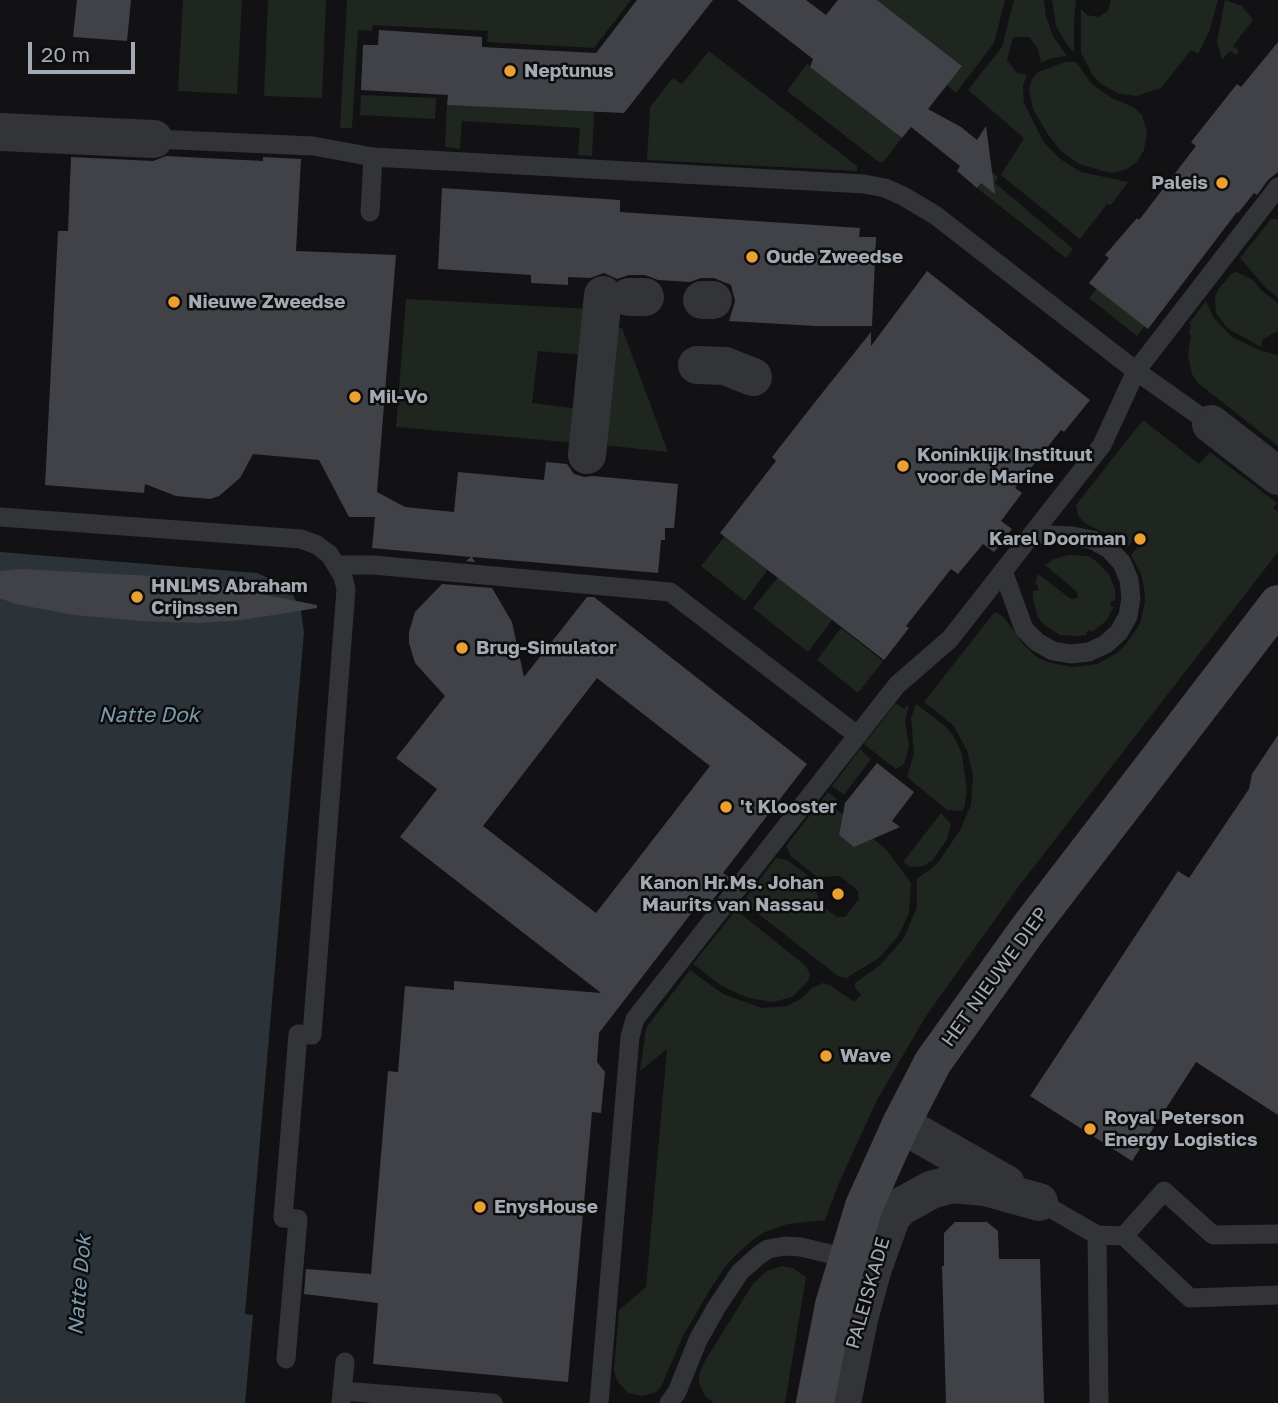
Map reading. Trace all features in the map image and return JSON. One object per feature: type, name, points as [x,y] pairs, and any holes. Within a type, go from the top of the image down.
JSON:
[{"type":"street","points":[[0,132],[154,139]]},
{"type":"street","points":[[587,455],[589,382],[626,296]]},
{"type":"street","points":[[697,365],[726,366],[753,377]]},
{"type":"street","points":[[1211,424],[1278,476]]},
{"type":"street","name":"HET NIEUWE DIEP","points":[[815,1403],[826,1339],[864,1206],[933,1062],[975,1000],[1278,604]]},
{"type":"street","name":"PALEISKADE","points":[[901,1124],[1045,1206]]},
{"type":"street","name":"PALEISKADE","points":[[842,1403],[859,1319],[873,1268],[891,1218],[900,1207],[931,1190],[952,1184],[985,1187],[1045,1206]]},
{"type":"lane","points":[[154,139],[313,146],[373,157],[810,181],[885,188],[903,195],[935,215],[1136,371],[1211,424]]},
{"type":"lane","points":[[370,212],[373,157]]},
{"type":"lane","points":[[599,1403],[630,1037],[635,1019],[898,683],[950,639],[1102,444],[1136,371],[1278,187]]},
{"type":"lane","points":[[0,517],[301,539],[317,545],[330,555],[346,589],[312,1035],[298,1034],[284,1218],[298,1219],[286,1359]]},
{"type":"lane","points":[[1003,571],[1024,629],[1037,642],[1053,651],[1071,654],[1089,652],[1106,644],[1119,632],[1128,616],[1132,598],[1122,563],[1109,549],[1093,540],[1032,534]]},
{"type":"lane","points":[[337,565],[373,565],[670,592],[857,735]]},
{"type":"lane","points":[[1278,1234],[1213,1236],[1164,1191],[1124,1236],[1191,1298],[1278,1295]]},
{"type":"lane","name":"PALEISKADE","points":[[1045,1206],[1097,1235],[1124,1236]]},
{"type":"lane","points":[[1097,1235],[1099,1403]]},
{"type":"lane","points":[[669,1403],[677,1392],[698,1340],[716,1308],[749,1263],[768,1249],[785,1246],[847,1258]]},
{"type":"lane","points":[[345,1362],[342,1397],[493,1403]]},
{"type":"shaded area","points":[[183,0],[242,0],[237,94],[178,91]]},
{"type":"shaded area","points":[[268,0],[326,0],[322,98],[264,96]]},
{"type":"shaded area","points":[[347,0],[631,0],[594,48],[487,42],[488,31],[373,25],[372,31],[358,30],[352,128],[340,128]]},
{"type":"shaded area","points":[[877,0],[1005,0],[994,43],[956,93],[947,85],[961,65]]},
{"type":"shaded area","points":[[1014,0],[1044,0],[1046,17],[1053,36],[1067,56],[1041,63],[1038,49],[1029,37],[1013,37],[1007,60],[1017,73],[1027,75],[1023,86],[1024,103],[1043,141],[1060,159],[1081,172],[1128,182],[1080,239],[1001,175],[1024,138],[968,90],[1002,47]]},
{"type":"shaded area","points":[[1052,0],[1076,0],[1074,52],[1056,26]]},
{"type":"shaded area","points":[[1111,0],[1218,0],[1209,32],[1198,54],[1191,50],[1161,88],[1137,96],[1120,94],[1101,84],[1092,74],[1081,53],[1081,9],[1087,15],[1098,17],[1108,11]]},
{"type":"shaded area","points":[[1225,0],[1242,6],[1253,20],[1233,46],[1239,51],[1236,55],[1230,51],[1222,60],[1217,42]]},
{"type":"shaded area","points":[[709,51],[857,166],[857,171],[647,160],[650,107],[673,78],[682,84]]},
{"type":"shaded area","points":[[1065,62],[1076,62],[1092,84],[1142,115],[1147,132],[1144,150],[1137,162],[1125,170],[1110,173],[1079,164],[1060,150],[1033,109],[1029,90],[1032,79],[1038,72]]},
{"type":"shaded area","points":[[807,64],[902,138],[883,162],[879,162],[787,91]]},
{"type":"shaded area","points":[[361,95],[436,98],[435,119],[360,115]]},
{"type":"shaded area","points":[[447,104],[594,112],[592,156],[578,155],[580,128],[462,121],[460,149],[445,147]]},
{"type":"shaded area","points":[[990,171],[998,177],[995,183],[1073,249],[1066,258],[977,188]]},
{"type":"shaded area","points":[[1271,219],[1278,219],[1278,298],[1240,258]]},
{"type":"shaded area","points":[[1237,272],[1253,280],[1278,303],[1278,331],[1263,339],[1261,347],[1227,328],[1216,313],[1215,298],[1218,290],[1231,274]]},
{"type":"shaded area","points":[[1097,288],[1145,326],[1137,336],[1089,298]]},
{"type":"shaded area","points":[[406,299],[590,309],[586,355],[538,351],[532,403],[580,409],[577,443],[396,427]]},
{"type":"shaded area","points":[[1206,301],[1213,317],[1232,337],[1259,350],[1278,355],[1278,446],[1198,383],[1192,374],[1188,355],[1191,336],[1189,323]]},
{"type":"shaded area","points":[[614,328],[622,328],[668,452],[603,445]]},
{"type":"shaded area","points":[[1143,420],[1199,464],[1210,452],[1277,503],[1273,508],[1278,512],[1278,552],[1019,886],[926,1016],[877,1100],[825,1220],[788,1224],[765,1232],[751,1241],[728,1263],[712,1286],[683,1336],[661,1387],[656,1392],[643,1396],[628,1393],[617,1381],[614,1370],[619,1310],[646,1287],[667,1049],[640,1071],[646,1028],[690,970],[723,994],[762,1008],[787,1006],[823,983],[854,1002],[861,995],[855,988],[855,983],[880,965],[904,938],[917,907],[917,878],[940,860],[960,830],[971,805],[973,775],[967,750],[953,725],[924,702],[997,612],[1037,657],[1072,667],[1097,664],[1117,653],[1140,624],[1145,602],[1144,588],[1141,574],[1131,555],[1145,538],[1139,534],[1126,549],[1109,535],[1086,524],[1078,516],[1076,505]]},
{"type":"shaded area","points":[[725,536],[768,569],[745,601],[701,566]]},
{"type":"shaded area","points":[[1069,555],[1088,556],[1096,561],[1109,574],[1115,590],[1115,601],[1111,601],[1110,605],[1114,607],[1106,621],[1092,632],[1086,632],[1087,635],[1060,635],[1044,625],[1038,617],[1033,600],[1033,591],[1038,590],[1035,584],[1038,574],[1071,599],[1078,598],[1077,592],[1045,565]]},
{"type":"shaded area","points":[[778,577],[832,620],[808,652],[753,608]]},
{"type":"shaded area","points":[[841,628],[883,661],[858,693],[817,660]]},
{"type":"shaded area","points":[[896,703],[904,709],[909,704],[905,720],[909,746],[904,764],[896,769],[864,744]]},
{"type":"shaded area","points":[[916,704],[945,726],[953,735],[962,754],[967,790],[964,809],[960,811],[947,810],[907,777],[914,753],[911,718]]},
{"type":"shaded area","points":[[860,749],[871,759],[844,795],[832,786]]},
{"type":"shaded area","points":[[828,792],[837,799],[832,806],[847,818],[840,827],[839,835],[854,846],[868,835],[885,848],[911,883],[909,913],[899,935],[879,958],[846,978],[838,976],[743,902],[776,858],[787,860],[814,880],[819,903],[837,917],[845,917],[859,899],[858,891],[840,876],[817,877],[791,856],[786,846]]},
{"type":"shaded area","points":[[941,813],[951,824],[947,839],[932,861],[923,866],[911,867],[903,862]]},
{"type":"shaded area","points":[[736,910],[806,966],[810,975],[808,981],[792,997],[773,1002],[748,998],[722,986],[693,964]]},
{"type":"shaded area","points":[[782,1266],[793,1268],[806,1277],[785,1403],[714,1403],[705,1396],[699,1383],[699,1375],[705,1361],[752,1285],[767,1271]]},
{"type":"water","name":"Natte Dok","points":[[0,552],[257,573],[282,584],[293,595],[301,611],[304,632],[245,1314],[253,1315],[245,1403],[0,1403]]},
{"type":"building","points":[[77,0],[131,0],[127,41],[73,37]]},
{"type":"building","name":"Neptunus","points":[[637,0],[713,0],[624,113],[447,105],[448,95],[361,90],[363,45],[378,45],[379,30],[482,37],[482,47],[596,53]]},
{"type":"building","points":[[737,0],[806,0],[826,15],[838,0],[877,0],[962,66],[928,109],[961,127],[977,140],[986,126],[995,194],[981,183],[977,188],[957,171],[960,166],[911,127],[902,138],[810,67],[813,59]]},
{"type":"building","name":"Paleis","points":[[1278,42],[1278,172],[1237,212],[1148,329],[1089,283],[1109,258],[1105,255],[1137,218],[1139,220],[1196,146],[1191,142],[1237,84],[1241,87]]},
{"type":"building","points":[[166,156],[263,161],[263,157],[301,159],[296,251],[396,255],[377,492],[405,507],[454,512],[458,472],[544,480],[546,462],[567,464],[574,474],[584,477],[678,484],[674,528],[665,528],[665,540],[661,540],[658,573],[472,557],[475,562],[466,561],[471,557],[372,548],[375,517],[349,517],[319,460],[253,454],[240,478],[219,496],[210,499],[176,496],[145,484],[144,493],[45,485],[58,231],[68,231],[71,157],[153,161]]},
{"type":"building","points":[[442,188],[620,200],[620,212],[860,228],[859,237],[876,237],[872,326],[729,321],[735,301],[731,285],[714,278],[701,278],[690,282],[629,275],[617,279],[604,273],[590,278],[568,277],[568,285],[531,283],[531,275],[438,269]]},
{"type":"building","name":"Koninklijk Instituut voor de Marine","points":[[927,271],[1090,400],[1064,432],[1061,430],[1015,488],[1022,493],[1001,521],[1012,529],[994,552],[983,544],[958,574],[951,569],[906,626],[909,628],[884,660],[720,533],[776,461],[772,457],[819,397],[871,332],[871,346]]},
{"type":"building","name":"HNLMS Abraham Crijnssen","points":[[18,569],[173,577],[317,605],[317,608],[242,620],[201,623],[74,615],[15,604],[0,598],[0,571]]},
{"type":"building","points":[[442,584],[492,588],[512,622],[524,677],[587,597],[594,597],[807,764],[723,873],[730,878],[710,903],[703,898],[599,1033],[597,1062],[605,1072],[601,1113],[592,1112],[568,1382],[373,1364],[378,1303],[304,1294],[306,1269],[371,1274],[388,1071],[398,1072],[405,986],[454,990],[454,981],[601,993],[400,837],[437,789],[396,758],[445,696],[415,663],[409,632],[415,612]],"holes":[[[597,678],[710,766],[596,913],[483,826]]]},
{"type":"building","points":[[1278,735],[1278,1115],[1196,1062],[1132,1161],[1030,1096],[1178,871],[1189,878],[1249,789],[1252,774]]},
{"type":"building","points":[[877,763],[914,792],[892,821],[900,827],[854,847],[839,835],[845,803]]},
{"type":"building","points":[[955,1222],[987,1222],[998,1231],[999,1259],[1040,1259],[1044,1403],[946,1403],[942,1266],[944,1233]]},
{"type":"place","name":"Neptunus","points":[[510,71]]},
{"type":"place","name":"Paleis","points":[[1222,183]]},
{"type":"place","name":"Oude Zweedse","points":[[752,257]]},
{"type":"place","name":"Nieuwe Zweedse","points":[[174,302]]},
{"type":"place","name":"Mil-Vo","points":[[355,397]]},
{"type":"place","name":"Koninklijk Instituut voor de Marine","points":[[903,466]]},
{"type":"place","name":"Karel Doorman","points":[[1140,539]]},
{"type":"place","name":"HNLMS Abraham Crijnssen","points":[[137,597]]},
{"type":"place","name":"Brug-Simulator","points":[[462,648]]},
{"type":"place","name":"'t Klooster","points":[[726,807]]},
{"type":"place","name":"Kanon Hr.Ms. Johan Maurits van Nassau","points":[[838,894]]},
{"type":"place","name":"Wave","points":[[826,1056]]},
{"type":"place","name":"Royal Peterson Energy Logistics","points":[[1090,1129]]},
{"type":"place","name":"EnysHouse","points":[[480,1207]]}]
